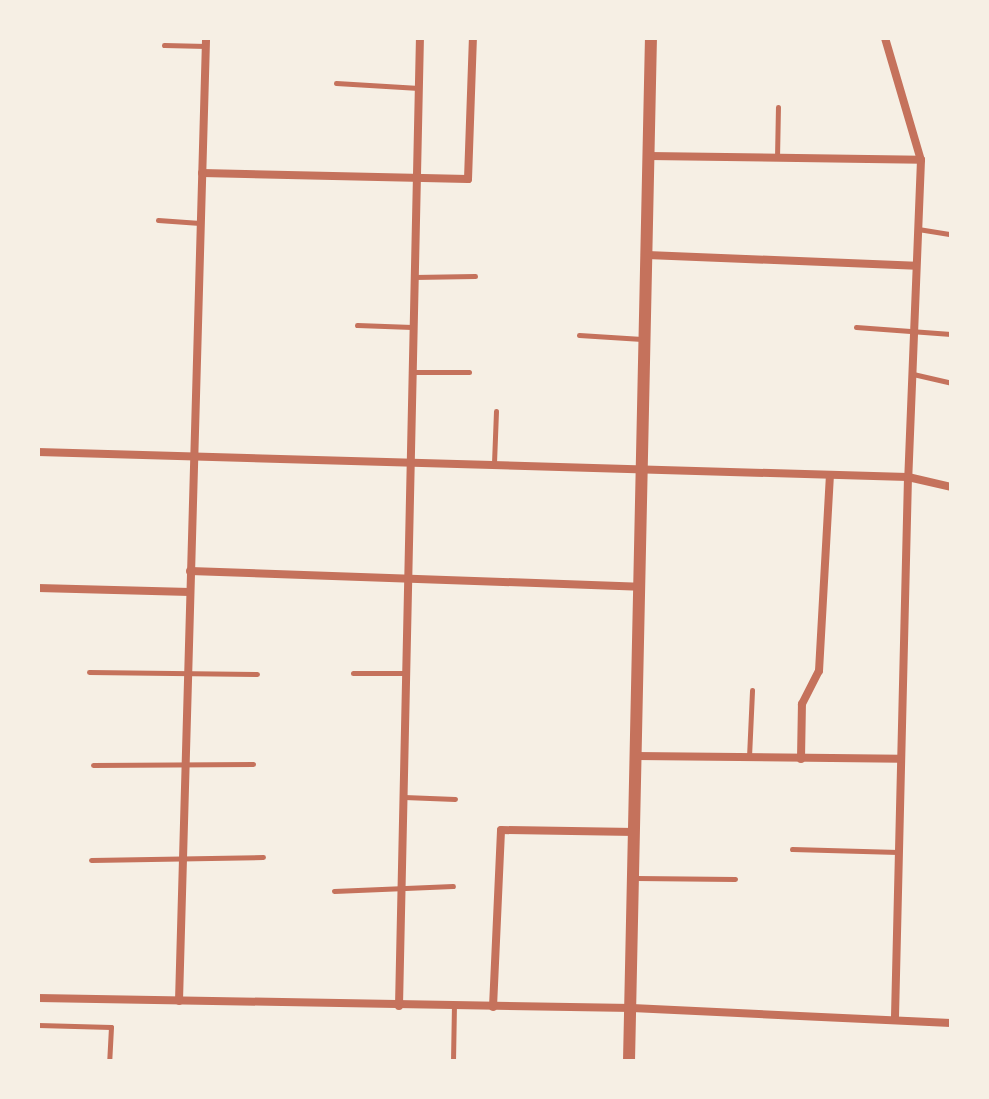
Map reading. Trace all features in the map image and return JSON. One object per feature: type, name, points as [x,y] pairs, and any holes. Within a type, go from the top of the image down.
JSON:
[{"type":"street","points":[[399,1006],[408,461],[420,38]]},
{"type":"street","points":[[202,173],[468,179],[473,38]]},
{"type":"street","points":[[629,1061],[651,38]]},
{"type":"street","points":[[885,38],[921,160],[911,374],[895,1017]]},
{"type":"street","points":[[179,1001],[206,42]]},
{"type":"street","points":[[649,156],[921,160]]},
{"type":"street","points":[[647,255],[916,266]]},
{"type":"street","points":[[38,452],[908,477],[951,487]]},
{"type":"street","points":[[801,759],[802,704],[819,671],[830,476]]},
{"type":"street","points":[[190,571],[640,587]]},
{"type":"street","points":[[38,588],[190,592]]},
{"type":"street","points":[[636,756],[901,759]]},
{"type":"street","points":[[493,1007],[501,830],[635,832]]},
{"type":"street","points":[[38,998],[632,1008],[895,1017],[951,1023]]},
{"type":"lane","points":[[164,45],[206,42]]},
{"type":"lane","points":[[336,83],[419,88]]},
{"type":"lane","points":[[777,159],[778,107]]},
{"type":"lane","points":[[158,220],[200,223]]},
{"type":"lane","points":[[918,229],[951,234]]},
{"type":"lane","points":[[414,277],[475,276]]},
{"type":"lane","points":[[357,325],[412,327]]},
{"type":"lane","points":[[856,327],[951,334]]},
{"type":"lane","points":[[579,335],[645,339]]},
{"type":"lane","points":[[411,372],[469,372]]},
{"type":"lane","points":[[911,374],[951,383]]},
{"type":"lane","points":[[494,463],[496,411]]},
{"type":"lane","points":[[89,672],[257,674]]},
{"type":"lane","points":[[353,673],[404,673]]},
{"type":"lane","points":[[749,758],[752,690]]},
{"type":"lane","points":[[93,765],[253,764]]},
{"type":"lane","points":[[402,797],[455,799]]},
{"type":"lane","points":[[792,849],[899,852]]},
{"type":"lane","points":[[91,860],[183,861],[198,856],[263,857]]},
{"type":"lane","points":[[634,878],[735,879]]},
{"type":"lane","points":[[334,891],[453,886]]},
{"type":"lane","points":[[453,1061],[454,1006]]},
{"type":"lane","points":[[38,1025],[111,1027],[109,1061]]}]
